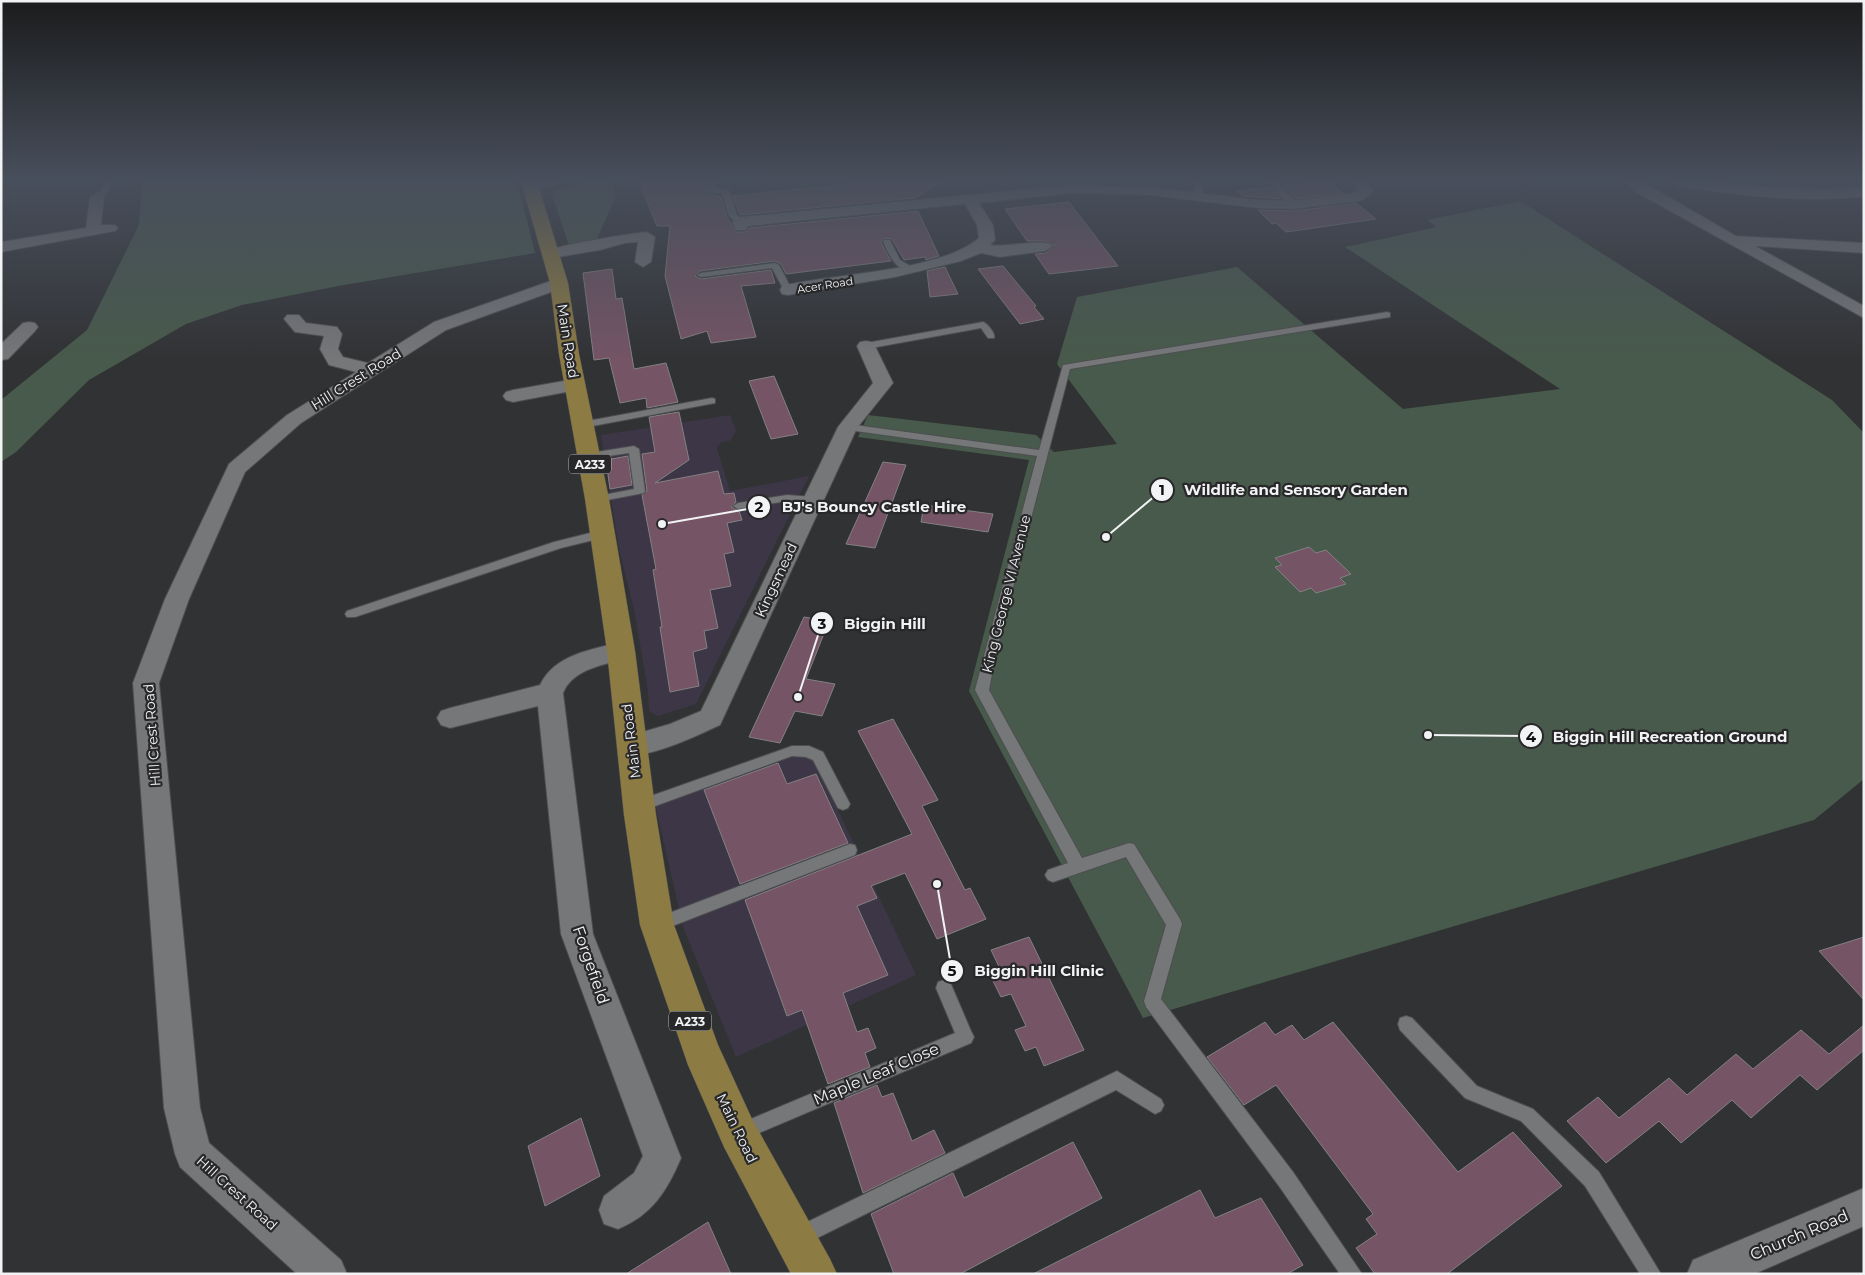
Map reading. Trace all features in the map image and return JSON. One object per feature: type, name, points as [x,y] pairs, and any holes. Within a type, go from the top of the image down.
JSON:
[{"type":"main road","name":"Main Road","points":[[549,240],[559,283],[582,425],[597,499],[621,651],[639,806],[657,925],[701,1052],[738,1133],[815,1274]]},
{"type":"street","points":[[1,247],[38,240]]},
{"type":"street","points":[[552,253],[615,240]]},
{"type":"street","points":[[643,262],[646,240]]},
{"type":"street","points":[[988,240],[981,248],[1000,252],[1045,246]]},
{"type":"street","points":[[1733,240],[1864,313]]},
{"type":"street","points":[[1752,240],[1864,248]]},
{"type":"street","name":"Acer Road","points":[[788,290],[909,269],[962,257],[981,248]]},
{"type":"street","name":"Hill Crest Road","points":[[327,1274],[193,1154],[182,1108],[146,683],[177,599],[236,469],[294,419],[440,326],[559,283]]},
{"type":"street","points":[[293,319],[301,328],[331,330],[333,334],[328,349],[336,361],[372,370]]},
{"type":"street","points":[[1,354],[29,326]]},
{"type":"street","name":"Kingsmead","points":[[632,746],[677,733],[711,718],[848,427],[884,383],[866,346]]},
{"type":"street","points":[[513,396],[575,385]]},
{"type":"street","points":[[450,718],[478,700],[550,693],[554,680],[572,666],[621,651]]},
{"type":"street","name":"Forgefield","points":[[550,693],[577,934],[662,1158],[648,1186],[618,1210]]},
{"type":"street","name":"Church Road","points":[[1706,1274],[1753,1266],[1864,1207]]},
{"type":"lane","points":[[887,242],[897,261],[909,269]]},
{"type":"lane","points":[[701,275],[776,265],[788,290]]},
{"type":"lane","name":"King George VI Avenue","points":[[1078,866],[982,690],[1066,367],[1387,315]]},
{"type":"lane","points":[[866,346],[983,325],[991,336]]},
{"type":"lane","points":[[582,425],[712,401]]},
{"type":"lane","points":[[848,427],[1042,454]]},
{"type":"lane","points":[[588,456],[634,450],[640,491],[597,499]]},
{"type":"lane","points":[[738,506],[787,498],[814,500]]},
{"type":"lane","points":[[350,614],[558,545],[602,534]]},
{"type":"lane","points":[[639,806],[792,751],[812,752],[818,756],[843,804]]},
{"type":"lane","points":[[1053,875],[1129,849],[1174,924],[1152,1001],[1286,1179],[1352,1274]]},
{"type":"lane","points":[[657,925],[850,850]]},
{"type":"lane","name":"Maple Leaf Close","points":[[738,1133],[964,1037],[944,988]]},
{"type":"lane","points":[[1406,1024],[1470,1092],[1527,1115],[1592,1180],[1651,1274]]},
{"type":"lane","points":[[795,1238],[1117,1080],[1155,1105]]},
{"type":"shaded area","points":[[730,415],[736,431],[730,441],[721,442],[717,448],[730,491],[809,476],[696,704],[658,716],[649,711],[648,691],[634,609],[619,549],[601,435]]},
{"type":"shaded area","points":[[807,745],[916,975],[736,1057],[683,927],[653,795]]},
{"type":"green space","points":[[131,240],[532,240],[535,253],[338,286],[242,305],[186,324],[89,380],[16,452],[1,462],[1,400],[87,330]]},
{"type":"green space","points":[[567,240],[596,240],[596,241],[569,246]]},
{"type":"green space","points":[[1375,240],[1582,240],[1832,400],[1864,433],[1864,779],[1814,820],[1143,1018],[969,691],[1029,460],[858,437],[868,415],[1036,435],[1054,452],[1117,444],[1057,364],[1077,297],[1237,267],[1403,409],[1560,389],[1345,247]]},
{"type":"building","points":[[669,240],[882,240],[881,243],[891,261],[786,274],[781,264],[775,261],[700,271],[695,276],[701,279],[771,270],[775,283],[741,286],[756,337],[711,343],[707,331],[681,339],[665,276]]},
{"type":"building","points":[[893,240],[932,240],[939,256],[926,260],[925,257],[904,260]]},
{"type":"building","points":[[1098,240],[1118,266],[1049,274],[1035,254],[1046,253],[1055,245],[1043,241],[1027,241]]},
{"type":"building","points":[[1003,266],[1036,306],[1034,307],[1044,319],[1020,324],[978,269]]},
{"type":"building","points":[[945,267],[958,294],[930,297],[927,271]]},
{"type":"building","points":[[612,269],[616,299],[622,298],[634,369],[666,363],[678,402],[647,408],[646,398],[620,403],[609,358],[594,360],[583,273]]},
{"type":"building","points":[[774,376],[798,434],[771,439],[749,381]]},
{"type":"building","points":[[679,412],[689,460],[655,483],[718,471],[724,494],[734,493],[736,502],[731,507],[739,511],[742,520],[727,523],[734,552],[724,554],[731,586],[710,590],[718,628],[704,631],[707,648],[693,652],[699,686],[670,692],[653,570],[656,569],[642,495],[647,491],[642,454],[655,452],[649,417]]},
{"type":"building","points":[[628,456],[632,485],[610,489],[606,460]]},
{"type":"building","points":[[883,462],[906,465],[875,548],[846,544]]},
{"type":"building","points":[[924,505],[993,514],[988,532],[921,522]]},
{"type":"building","points":[[1309,547],[1316,553],[1326,550],[1351,574],[1340,578],[1346,584],[1316,593],[1311,588],[1300,592],[1275,567],[1282,565],[1275,558]]},
{"type":"building","points":[[804,617],[829,621],[806,679],[835,684],[822,716],[795,711],[780,743],[749,737]]},
{"type":"building","points":[[893,719],[938,800],[922,806],[965,890],[970,888],[986,919],[937,939],[905,873],[871,886],[877,898],[857,906],[888,975],[843,993],[857,1032],[868,1028],[876,1048],[865,1053],[870,1067],[828,1084],[802,1010],[787,1016],[745,900],[912,834],[858,731]]},
{"type":"building","points":[[778,763],[787,784],[816,774],[848,843],[740,884],[704,790]]},
{"type":"building","points":[[1029,937],[1084,1050],[1044,1066],[1036,1047],[1025,1051],[1015,1030],[1026,1026],[1011,994],[1001,997],[992,979],[1003,975],[991,950]]},
{"type":"building","points":[[1864,937],[1864,1000],[1819,951]]},
{"type":"building","points":[[1265,1022],[1275,1035],[1292,1025],[1304,1040],[1333,1022],[1458,1172],[1513,1132],[1562,1186],[1447,1274],[1375,1274],[1356,1248],[1377,1234],[1366,1219],[1373,1214],[1276,1085],[1244,1105],[1207,1057]]},
{"type":"building","points":[[1864,1025],[1864,1050],[1817,1090],[1800,1075],[1751,1118],[1732,1100],[1681,1143],[1659,1121],[1606,1163],[1567,1121],[1598,1097],[1619,1118],[1669,1078],[1687,1095],[1736,1054],[1753,1069],[1801,1030],[1829,1054]]},
{"type":"building","points":[[877,1085],[882,1097],[893,1093],[912,1141],[934,1130],[945,1153],[863,1193],[834,1103]]},
{"type":"building","points":[[581,1118],[600,1176],[545,1206],[528,1146]]},
{"type":"building","points":[[1073,1142],[1102,1198],[960,1274],[894,1274],[871,1214],[953,1173],[964,1198]]},
{"type":"building","points":[[1200,1190],[1215,1218],[1261,1198],[1303,1265],[1287,1274],[1033,1274]]},
{"type":"building","points":[[708,1222],[731,1274],[626,1274]]},
{"type":"place","name":"BJ's Bouncy Castle Hire","points":[[662,524]]},
{"type":"place","name":"Wildlife and Sensory Garden","points":[[1106,537]]},
{"type":"place","name":"Biggin Hill","points":[[798,697]]},
{"type":"place","name":"Biggin Hill Recreation Ground","points":[[1428,735]]},
{"type":"place","name":"Biggin Hill Clinic","points":[[937,884]]}]
